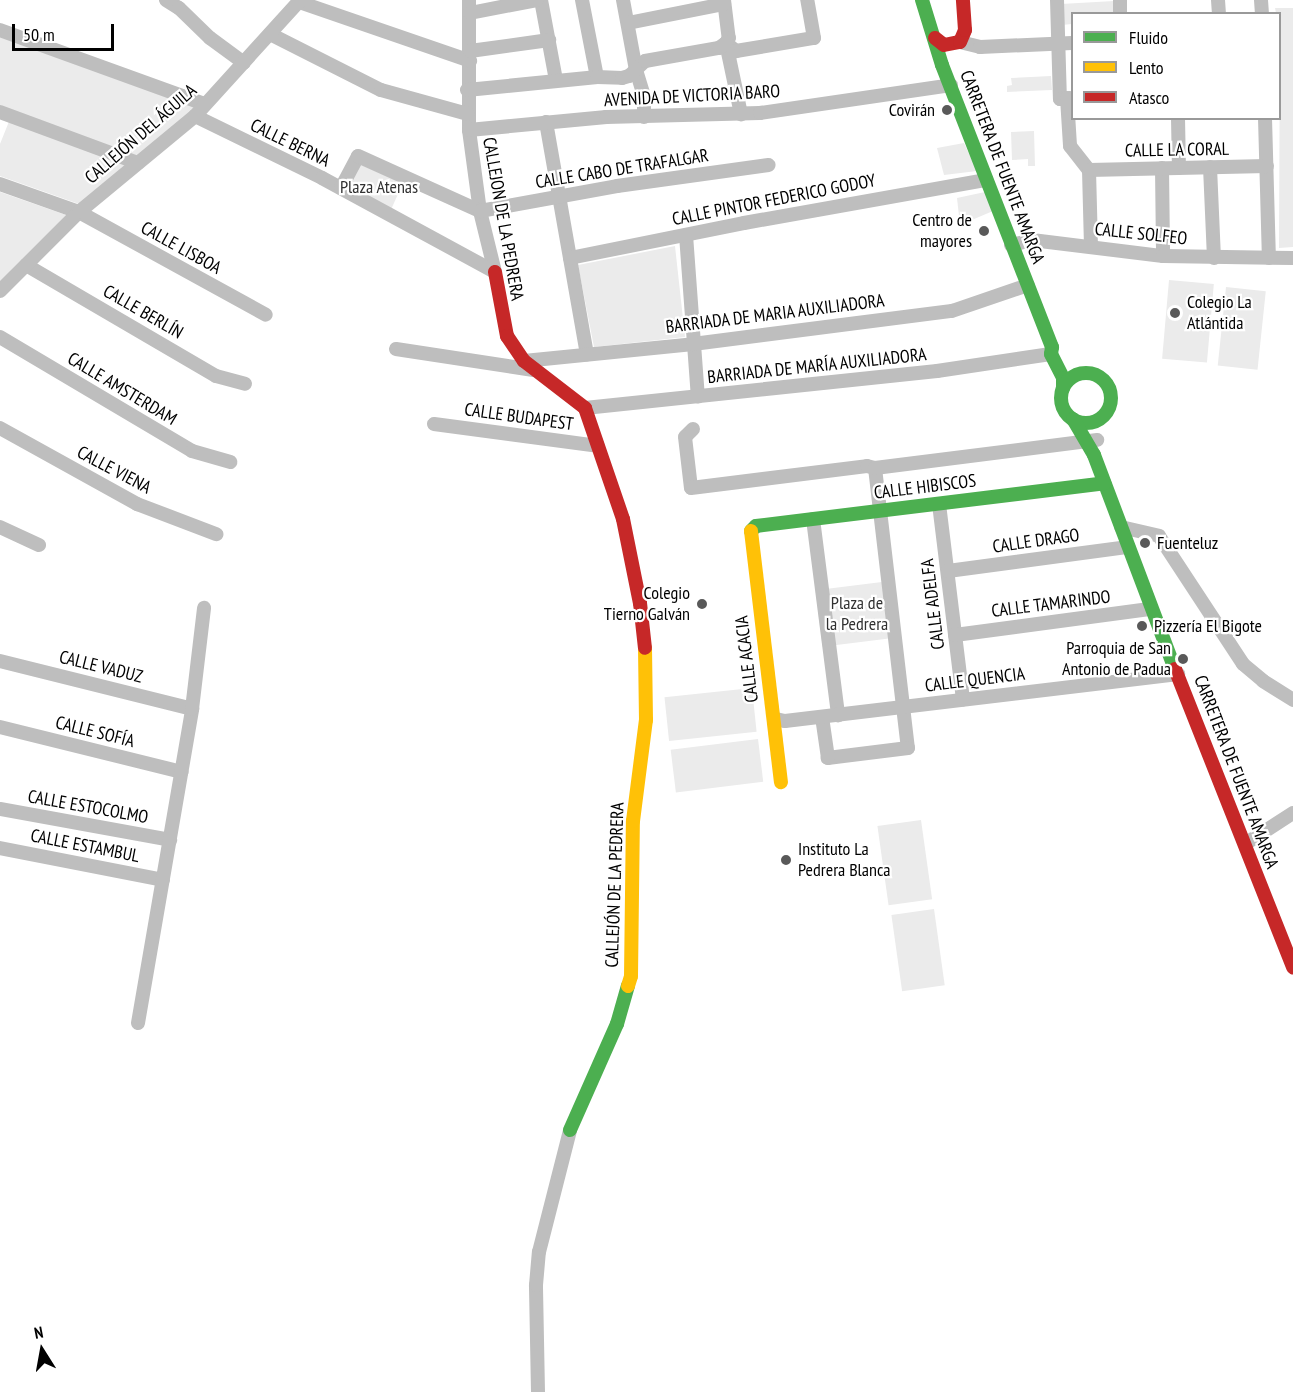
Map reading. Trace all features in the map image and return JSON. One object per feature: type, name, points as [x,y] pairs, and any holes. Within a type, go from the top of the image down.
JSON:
[{"type":"street","points":[[166,0],[179,8],[210,38],[244,63]]},
{"type":"street","points":[[469,7],[539,0],[556,81]]},
{"type":"street","points":[[582,0],[597,77]]},
{"type":"street","points":[[623,0],[636,70],[644,96],[644,117]]},
{"type":"street","points":[[726,43],[736,51],[814,38],[807,0]]},
{"type":"street","name":"CARRETERA DE FUENTE AMARGA","points":[[922,0],[942,65],[1063,378],[1063,388]]},
{"type":"street","points":[[946,71],[950,51],[965,30],[963,0]]},
{"type":"street","points":[[1057,0],[1066,43],[1066,98],[1070,146],[1089,170],[1091,247]]},
{"type":"street","points":[[300,1],[470,56],[549,40]]},
{"type":"street","name":"CALLEJÓN DEL ÁGUILA","points":[[0,291],[79,212],[195,116],[300,1]]},
{"type":"street","points":[[467,90],[597,77],[622,78],[636,70],[645,61],[656,57],[719,48],[729,38],[724,2],[628,23]]},
{"type":"street","name":"CALLEJON DE LA PEDRERA","points":[[469,7],[470,56],[467,90],[469,130],[480,211],[507,336],[524,361],[585,408]]},
{"type":"street","points":[[0,30],[204,104]]},
{"type":"street","points":[[270,33],[381,90],[468,114]]},
{"type":"street","points":[[935,38],[944,45],[957,43],[980,47],[1066,43]]},
{"type":"street","points":[[726,43],[741,114]]},
{"type":"street","name":"AVENIDA DE VICTORIA BARO","points":[[469,130],[546,122],[771,112],[951,85]]},
{"type":"street","points":[[4,113],[138,163]]},
{"type":"street","name":"CALLE BERNA","points":[[195,116],[341,188],[495,272]]},
{"type":"street","points":[[1178,120],[1179,168]]},
{"type":"street","points":[[1265,120],[1269,258]]},
{"type":"street","points":[[546,122],[557,196],[587,354]]},
{"type":"street","points":[[341,188],[358,156],[480,211]]},
{"type":"street","name":"CALLE CABO DE TRAFALGAR","points":[[480,211],[557,196],[769,165]]},
{"type":"street","name":"CALLE LA CORAL","points":[[1089,170],[1266,166]]},
{"type":"street","points":[[1210,167],[1214,258]]},
{"type":"street","points":[[1161,168],[1163,256]]},
{"type":"street","name":"CALLE PINTOR FEDERICO GODOY","points":[[570,258],[986,180]]},
{"type":"street","name":"CALLE LISBOA","points":[[0,184],[79,212],[266,315]]},
{"type":"street","points":[[686,235],[698,397]]},
{"type":"street","name":"CALLE SOLFEO","points":[[1011,245],[1032,240],[1163,256],[1293,258]]},
{"type":"street","name":"CALLE BERLÍN","points":[[26,265],[216,376],[245,384]]},
{"type":"street","name":"BARRIADA DE MARIA AUXILIADORA","points":[[524,361],[693,344],[952,310],[1028,285]]},
{"type":"street","name":"CALLE AMSTERDAM","points":[[0,337],[192,451],[230,462]]},
{"type":"street","points":[[396,349],[539,371]]},
{"type":"street","name":"CARRETERA DE FUENTE AMARGA","points":[[1051,351],[1086,373]]},
{"type":"street","name":"BARRIADA DE MARÍA AUXILIADORA","points":[[585,408],[937,371],[1051,351]]},
{"type":"street","points":[[693,429],[685,437],[692,488],[1092,441],[1100,422],[1106,413],[1111,401],[1109,387],[1099,377],[1086,373],[1072,377],[1063,388],[1064,409],[1074,419],[1087,423],[1106,413]]},
{"type":"street","name":"CALLEJÓN DE LA PEDRERA","points":[[538,1392],[536,1285],[539,1252],[570,1130],[617,1024],[631,976],[633,821],[646,720],[647,682],[640,603],[623,519],[585,408]]},
{"type":"street","name":"CARRETERA DE FUENTE AMARGA","points":[[1074,419],[1092,441],[1094,455],[1151,609],[1293,967]]},
{"type":"street","name":"CALLE BUDAPEST","points":[[434,424],[598,446]]},
{"type":"street","name":"CALLE VIENA","points":[[0,428],[137,504],[216,534]]},
{"type":"street","points":[[822,717],[828,758],[909,748],[902,707],[880,511],[871,467]]},
{"type":"street","name":"CALLE HIBISCOS","points":[[752,530],[756,526],[1104,483]]},
{"type":"street","name":"CALLE ADELFA","points":[[939,504],[963,700]]},
{"type":"street","points":[[813,519],[838,715]]},
{"type":"street","points":[[0,527],[39,545]]},
{"type":"street","points":[[1121,527],[1159,536],[1243,664],[1263,681],[1293,700]]},
{"type":"street","name":"CALLE ACACIA","points":[[752,530],[772,713],[776,719],[774,729],[781,782]]},
{"type":"street","name":"CALLE DRAGO","points":[[948,571],[1128,547]]},
{"type":"street","points":[[138,1023],[182,772],[204,608]]},
{"type":"street","name":"CALLE TAMARINDO","points":[[955,635],[1151,609]]},
{"type":"street","name":"CALLE VADUZ","points":[[0,660],[192,709]]},
{"type":"street","name":"CALLE QUENCIA","points":[[776,719],[785,721],[822,717],[1178,674]]},
{"type":"street","name":"CALLE SOFÍA","points":[[0,727],[182,772]]},
{"type":"street","name":"CALLE ESTOCOLMO","points":[[0,809],[170,840]]},
{"type":"street","points":[[1245,844],[1293,813]]},
{"type":"street","name":"CALLE ESTAMBUL","points":[[0,848],[163,880]]},
{"type":"green space","points":[[1114,1],[1115,12],[1071,12],[1071,24],[1062,25],[1061,4]]},
{"type":"green space","points":[[1275,8],[1293,8],[1293,247],[1279,248],[1281,12],[1276,12]]},
{"type":"green space","points":[[0,34],[197,107],[138,158],[0,106]]},
{"type":"green space","points":[[1051,76],[1052,90],[1007,92],[1007,86],[1012,85],[1011,78]]},
{"type":"green space","points":[[10,119],[130,164],[79,204],[0,176],[0,144]]},
{"type":"green space","points":[[1034,131],[1035,166],[1028,166],[1028,159],[1012,160],[1011,132]]},
{"type":"green space","points":[[964,143],[977,171],[944,175],[937,148]]},
{"type":"green space","name":"Plaza Atenas","points":[[358,156],[406,177],[391,210],[343,189]]},
{"type":"green space","points":[[0,192],[66,215],[0,284]]},
{"type":"green space","points":[[985,192],[993,211],[960,225],[957,198]]},
{"type":"green space","points":[[675,246],[685,337],[594,347],[578,265]]},
{"type":"green space","points":[[1169,280],[1214,284],[1207,363],[1162,359]]},
{"type":"green space","points":[[1226,287],[1266,291],[1258,370],[1218,366]]},
{"type":"green space","name":"Plaza de la Pedrera","points":[[890,581],[897,638],[823,647],[816,590]]},
{"type":"green space","points":[[752,688],[757,732],[669,741],[664,697]]},
{"type":"green space","points":[[758,739],[763,782],[676,792],[671,750]]},
{"type":"green space","points":[[921,820],[932,899],[889,905],[877,826]]},
{"type":"green space","points":[[934,909],[945,985],[902,991],[891,915]]},
{"type":"traffic: fast","points":[[922,0],[942,65],[1052,347],[1051,354],[1063,378],[1063,388]]},
{"type":"traffic: fast","points":[[1086,373],[1100,377],[1107,384],[1111,398],[1107,412],[1100,419],[1086,423],[1072,419],[1065,412],[1061,398],[1065,384],[1072,377],[1086,373]]},
{"type":"traffic: fast","points":[[1073,419],[1094,455],[1175,669]]},
{"type":"traffic: fast","points":[[751,531],[756,526],[1104,483]]},
{"type":"traffic: fast","points":[[570,1130],[617,1024],[628,986]]},
{"type":"traffic: slow","points":[[751,531],[781,782]]},
{"type":"traffic: slow","points":[[628,986],[631,976],[633,821],[646,720],[645,648]]},
{"type":"traffic: jam","points":[[935,38],[944,45],[960,42],[965,30],[963,0]]},
{"type":"traffic: jam","points":[[495,272],[507,336],[524,361],[585,408],[623,519],[640,603],[645,648]]},
{"type":"traffic: jam","points":[[1175,669],[1293,967]]},
{"type":"place","name":"Covirán","points":[[947,110]]},
{"type":"place","name":"Centro de mayores","points":[[984,231]]},
{"type":"place","name":"Colegio La Atlántida","points":[[1175,313]]},
{"type":"place","name":"Fuenteluz","points":[[1145,543]]},
{"type":"place","name":"Colegio Tierno Galván","points":[[702,604]]},
{"type":"place","name":"Pizzería El Bigote","points":[[1142,626]]},
{"type":"place","name":"Parroquia de San Antonio de Padua","points":[[1183,659]]},
{"type":"place","name":"Instituto La Pedrera Blanca","points":[[786,860]]}]
